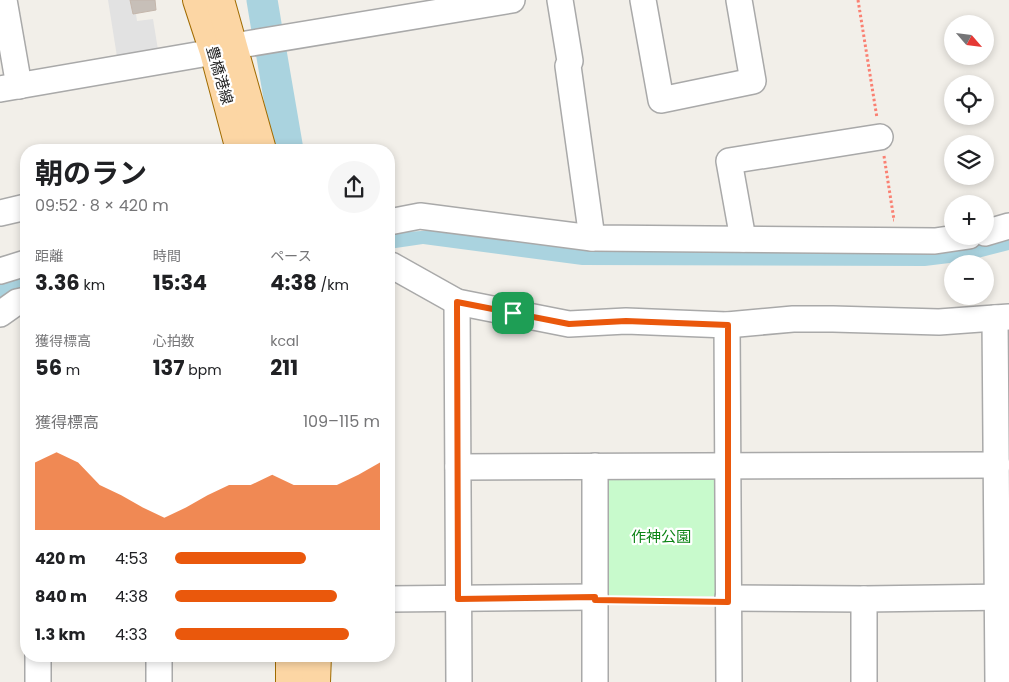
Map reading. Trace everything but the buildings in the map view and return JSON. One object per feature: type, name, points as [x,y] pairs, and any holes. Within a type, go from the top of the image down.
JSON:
[{"type":"main road","name":"豊橋港線","points":[[197,0],[224,49],[260,144]]},
{"type":"main road","name":"豊橋港線","points":[[220,0],[224,49],[239,144]]},
{"type":"main road","points":[[290,662],[290,682]]},
{"type":"main road","points":[[316,682],[317,662]]},
{"type":"street","points":[[4,0],[9,88],[512,0]]},
{"type":"street","points":[[560,0],[570,61],[568,66],[592,238]]},
{"type":"street","points":[[643,0],[661,100],[752,81],[739,0]]},
{"type":"street","points":[[742,239],[729,161],[880,137]]},
{"type":"street","points":[[0,213],[20,208]]},
{"type":"street","points":[[395,221],[420,216],[592,238],[944,240]]},
{"type":"street","points":[[994,230],[1009,226]]},
{"type":"street","points":[[0,271],[20,265]]},
{"type":"street","points":[[395,267],[457,302],[569,324],[626,321],[728,325],[833,319],[918,322],[1002,317],[997,464],[1003,597],[998,682]]},
{"type":"street","points":[[0,314],[20,301]]},
{"type":"street","points":[[457,302],[459,682]]},
{"type":"street","points":[[728,325],[729,682]]},
{"type":"street","points":[[458,466],[997,464]]},
{"type":"street","points":[[595,466],[595,682]]},
{"type":"street","points":[[728,600],[1003,597]]},
{"type":"street","points":[[395,599],[595,598]]},
{"type":"street","points":[[864,599],[864,682]]},
{"type":"street","points":[[38,662],[38,682]]},
{"type":"street","points":[[159,662],[159,682]]},
{"type":"path","points":[[595,598],[728,600]]},
{"type":"green space","name":"作神公園","points":[[715,475],[721,483],[719,596],[602,597],[602,477]]},
{"type":"shaded area","points":[[108,0],[130,0],[133,14],[136,14],[137,21],[153,19],[159,56],[118,63]]},
{"type":"water","points":[[437,230],[600,251],[946,248],[960,245],[994,245],[994,237],[1009,234],[1009,250],[989,255],[944,255],[944,264],[925,266],[582,265],[423,244],[395,248],[395,233]]},
{"type":"water","points":[[20,271],[20,292],[0,299],[0,277]]},
{"type":"waterway","points":[[262,0],[268,36]]},
{"type":"waterway","points":[[271,51],[287,144]]},
{"type":"route","points":[[457,302],[513,313],[569,324],[626,321],[728,325],[728,602],[595,600],[595,597],[458,599],[457,302]]}]
